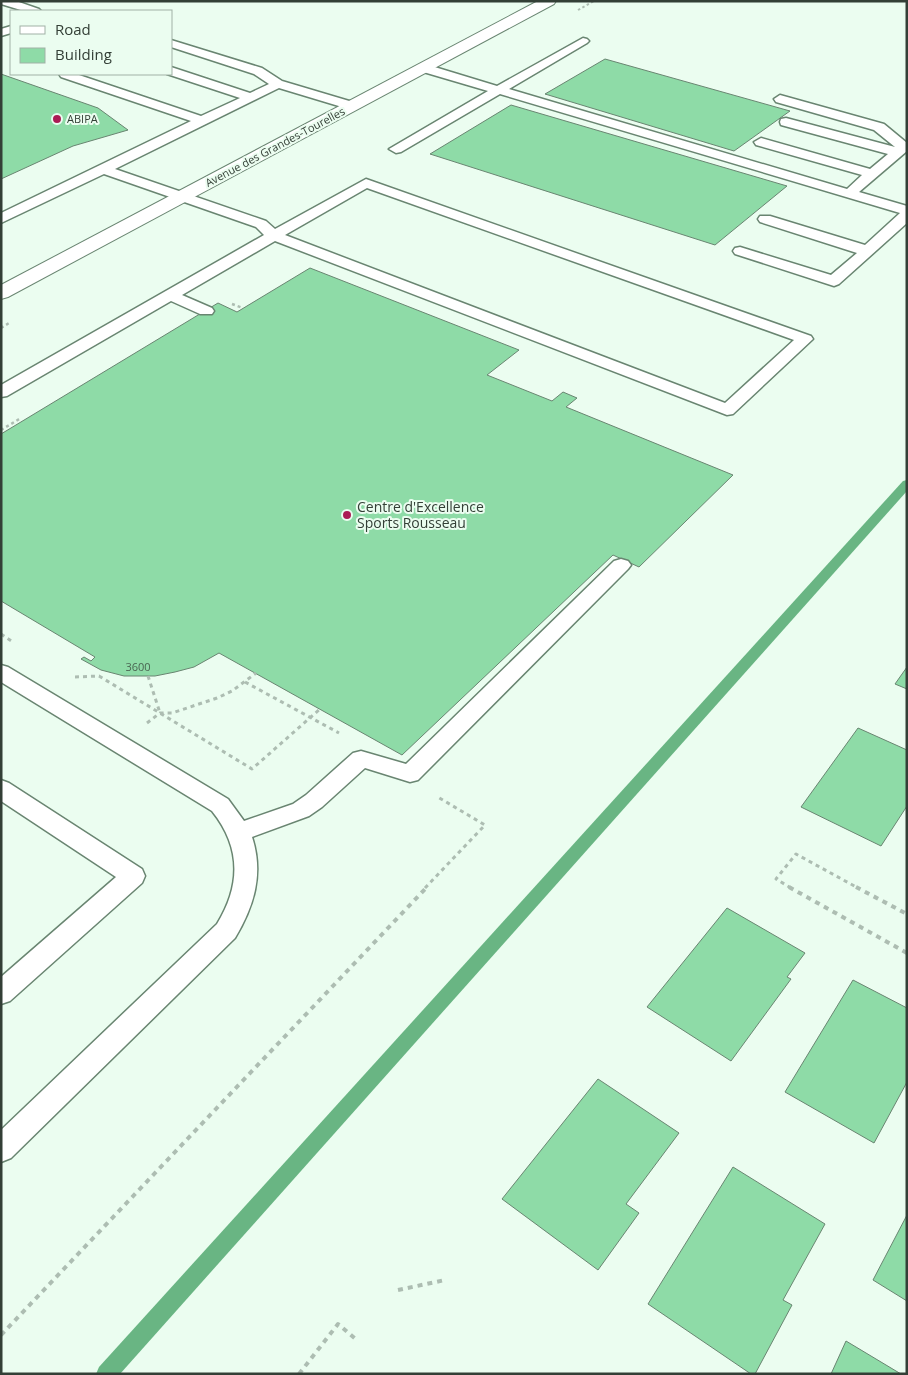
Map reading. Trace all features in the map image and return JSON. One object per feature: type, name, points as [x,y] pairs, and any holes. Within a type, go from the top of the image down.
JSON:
[{"type":"street","name":"Avenue des Grandes-Tourelles","points":[[1,293],[549,1]]},
{"type":"lane","points":[[4,1],[32,10]]},
{"type":"lane","points":[[396,149],[583,41]]},
{"type":"lane","points":[[172,43],[258,71],[278,84],[352,106]]},
{"type":"lane","points":[[424,68],[907,211]]},
{"type":"lane","points":[[172,71],[250,97]]},
{"type":"lane","points":[[68,75],[202,121]]},
{"type":"lane","points":[[1,220],[278,84]]},
{"type":"lane","points":[[780,99],[878,127],[903,147],[849,194]]},
{"type":"lane","points":[[786,122],[896,152]]},
{"type":"lane","points":[[761,142],[872,174]]},
{"type":"lane","points":[[1,392],[272,235],[366,183],[805,339],[727,410],[272,235],[261,224],[103,169]]},
{"type":"lane","points":[[740,251],[834,281],[907,215]]},
{"type":"lane","points":[[765,219],[867,251]]},
{"type":"lane","points":[[169,295],[206,311]]},
{"type":"lane","points":[[240,832],[302,810],[361,759],[410,774],[622,565]]},
{"type":"lane","points":[[1,672],[220,805],[231,816],[240,832],[246,863],[246,887],[243,903],[236,918],[226,931],[1,1149]]},
{"type":"lane","points":[[1,789],[133,876],[1,993]]},
{"type":"path","points":[[1,634],[17,644]]},
{"type":"path","points":[[160,714],[172,713],[193,707],[232,691],[256,673]]},
{"type":"path","points":[[70,677],[99,676],[252,769],[320,709]]},
{"type":"path","points":[[148,676],[160,714]]},
{"type":"path","points":[[245,682],[310,718]]},
{"type":"path","points":[[1,1335],[485,825],[429,792]]},
{"type":"path","points":[[907,914],[796,854],[776,880],[907,953]]},
{"type":"path","points":[[398,1290],[445,1280]]},
{"type":"path","points":[[299,1374],[338,1324],[358,1342]]},
{"type":"building","points":[[605,59],[790,111],[734,151],[545,94]]},
{"type":"building","name":"ABIPA","points":[[1,74],[98,108],[128,130],[73,146],[1,179]]},
{"type":"building","points":[[511,105],[787,186],[715,245],[430,154]]},
{"type":"building","name":"Centre d'Excellence Sports Rousseau","points":[[310,268],[519,350],[487,375],[552,401],[563,392],[577,398],[566,407],[733,475],[639,567],[613,555],[402,755],[219,653],[194,667],[175,672],[155,676],[124,676],[101,670],[81,659],[84,657],[91,661],[95,657],[1,601],[1,434],[218,303],[237,312]]},
{"type":"building","points":[[907,667],[907,689],[895,684]]},
{"type":"building","points":[[858,728],[907,750],[907,806],[881,846],[801,807]]},
{"type":"building","points":[[727,908],[805,953],[787,977],[791,979],[731,1061],[647,1007]]},
{"type":"building","points":[[853,980],[907,1008],[907,1082],[874,1143],[785,1092]]},
{"type":"building","points":[[598,1079],[679,1133],[626,1204],[639,1213],[598,1270],[502,1199]]},
{"type":"building","points":[[733,1167],[825,1224],[783,1300],[792,1305],[755,1374],[751,1374],[648,1304]]},
{"type":"building","points":[[907,1215],[907,1301],[873,1280]]},
{"type":"building","points":[[846,1341],[901,1374],[831,1374]]},
{"type":"waterway","points":[[106,1374],[907,484]]},
{"type":"place","name":"ABIPA","points":[[57,119]]},
{"type":"place","name":"Centre d'Excellence Sports Rousseau","points":[[347,515]]}]
